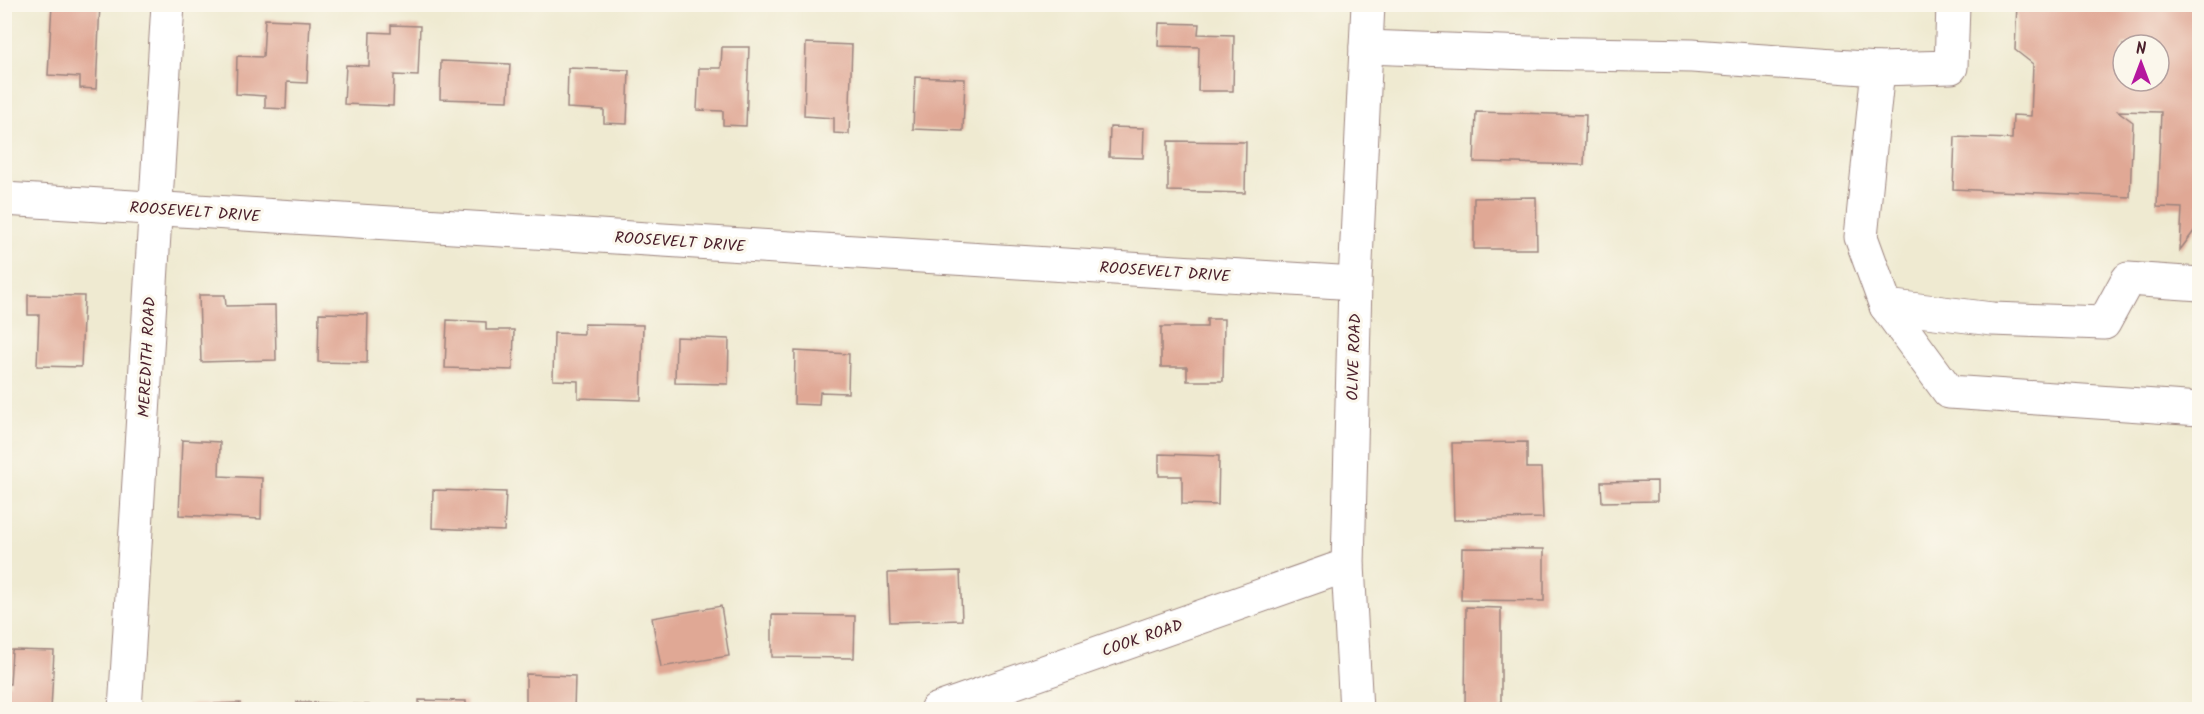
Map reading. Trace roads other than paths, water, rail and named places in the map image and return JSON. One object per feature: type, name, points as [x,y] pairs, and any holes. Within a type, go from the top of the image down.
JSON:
[{"type":"street","name":"MEREDITH ROAD","points":[[125,710],[168,4]]},
{"type":"street","name":"OLIVE ROAD","points":[[1356,710],[1348,565],[1355,283],[1368,4]]},
{"type":"street","points":[[1366,47],[1692,56],[1878,69],[1951,67],[1953,4]]},
{"type":"street","points":[[1878,69],[1861,237],[1886,306],[1949,392],[2199,409]]},
{"type":"street","name":"ROOSEVELT DRIVE","points":[[4,199],[1355,283]]},
{"type":"street","points":[[1886,306],[1992,320],[2104,323],[2128,279],[2199,284]]},
{"type":"street","name":"COOK ROAD","points":[[936,710],[1348,565]]}]
